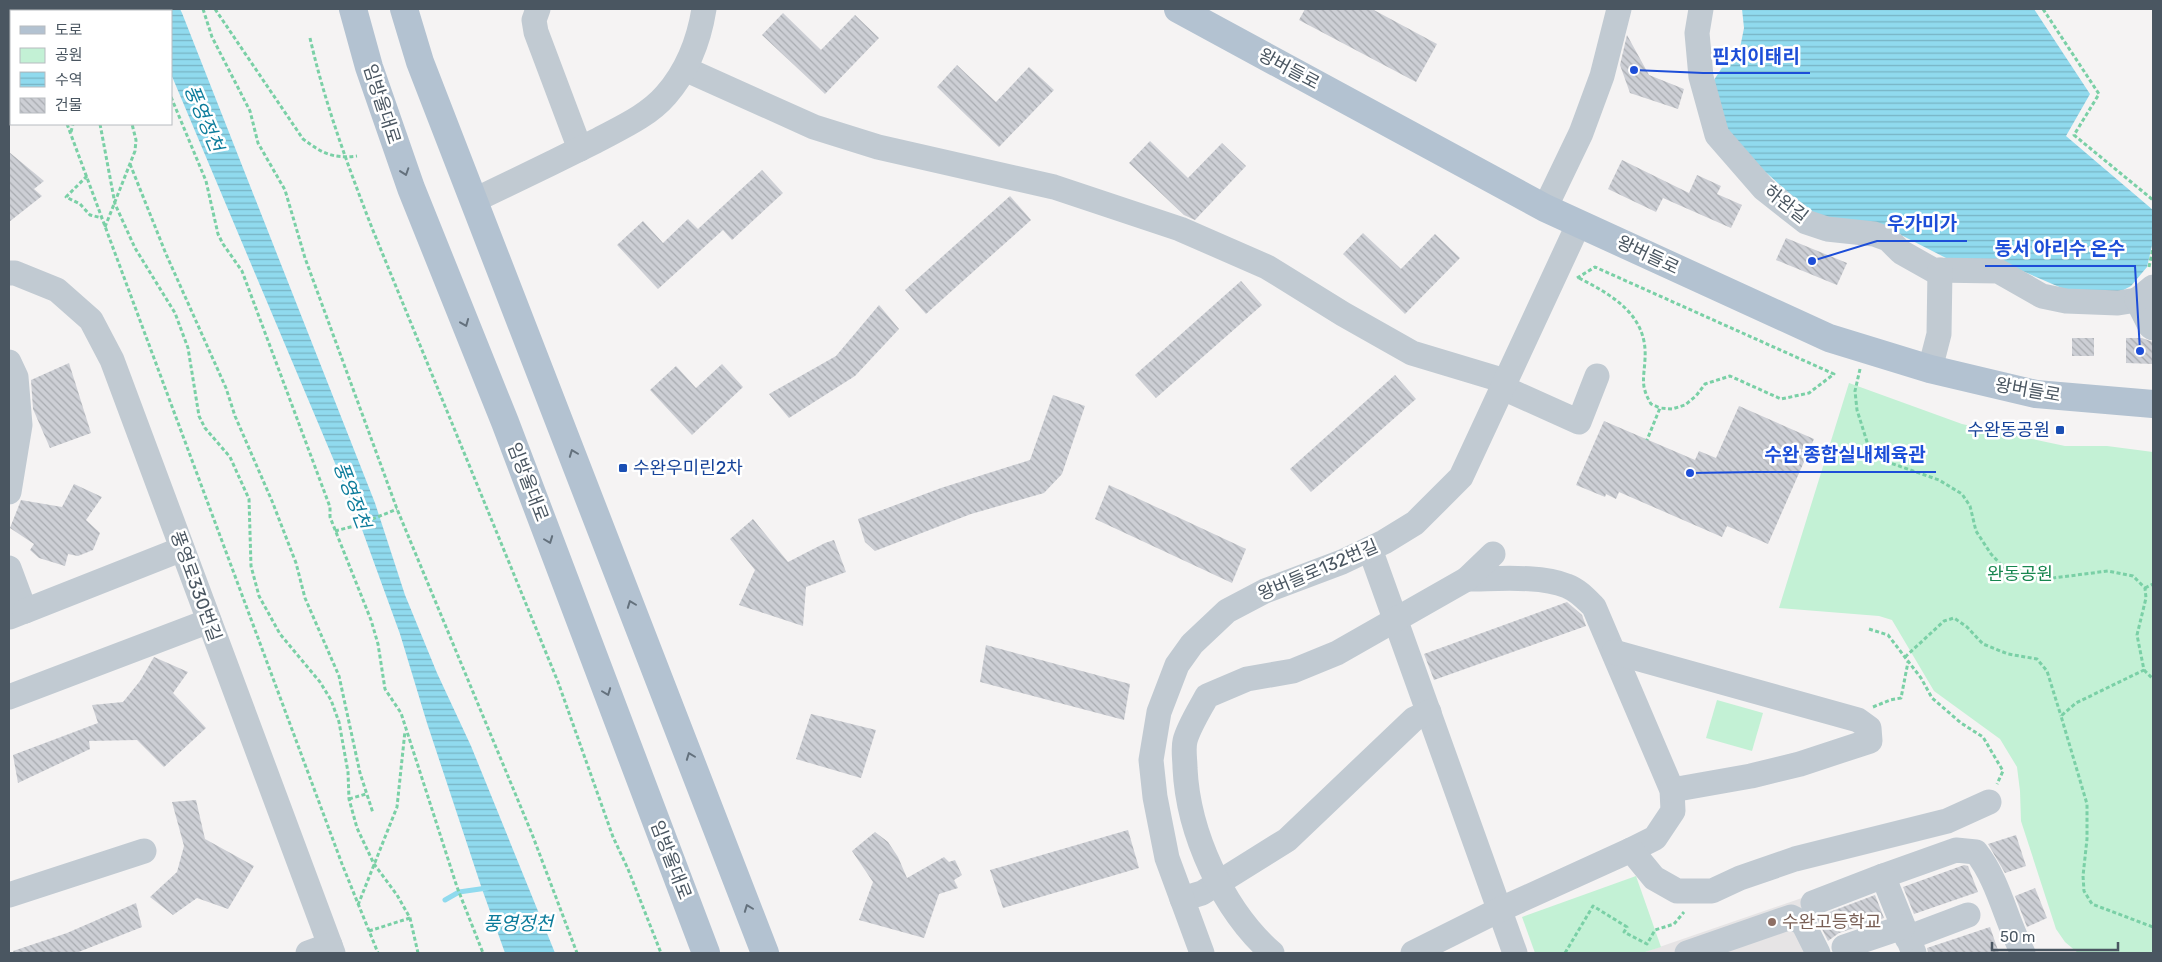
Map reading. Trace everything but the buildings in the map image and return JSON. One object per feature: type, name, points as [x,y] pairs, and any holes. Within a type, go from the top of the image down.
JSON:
[{"type":"main road","name":"임방울대로","points":[[353,9],[369,67],[411,188],[505,422],[706,953]]},
{"type":"main road","points":[[404,9],[420,62],[765,953]]},
{"type":"main road","name":"왕버들로","points":[[1194,13],[1545,208],[1829,338],[1930,369],[2036,394],[2153,404]]},
{"type":"street","points":[[538,9],[534,20],[536,32],[580,149]]},
{"type":"street","points":[[475,200],[580,149],[641,116],[665,96],[685,69],[702,27],[704,9]]},
{"type":"street","points":[[1545,208],[1581,132],[1602,76],[1619,9]]},
{"type":"street","name":"하완길","points":[[1702,9],[1697,33],[1701,77],[1717,135],[1764,189],[1806,222],[1827,230],[1874,234],[1888,239],[1901,252],[1933,270],[1998,271],[2042,296],[2066,301],[2118,303],[2146,285]]},
{"type":"street","points":[[685,69],[814,128],[878,147],[1054,188],[1180,229],[1268,267],[1343,314],[1412,353],[1505,381],[1510,391],[1579,422],[1596,376]]},
{"type":"street","name":"왕버들로132번길","points":[[1202,953],[1167,858],[1155,797],[1151,760],[1159,712],[1177,665],[1192,644],[1227,611],[1265,591],[1342,562],[1370,549],[1415,523],[1462,477],[1579,223]]},
{"type":"street","points":[[1930,369],[1939,334],[1940,270]]},
{"type":"street","name":"풍영로330번길","points":[[9,273],[15,273],[57,290],[91,320],[112,360],[209,621],[324,950]]},
{"type":"street","points":[[2146,285],[2150,326],[2153,328]]},
{"type":"street","points":[[9,362],[16,377],[20,425],[14,433],[9,492]]},
{"type":"street","points":[[9,568],[17,614],[182,549]]},
{"type":"street","points":[[1370,549],[1514,953]]},
{"type":"street","points":[[1272,953],[1256,939],[1226,900],[1206,858],[1186,792],[1185,741],[1207,696],[1246,679],[1293,671],[1337,653],[1468,578],[1493,554]]},
{"type":"street","points":[[1413,953],[1499,910],[1655,838],[1673,811],[1672,790],[1594,607],[1580,593],[1567,586],[1543,581],[1468,578]]},
{"type":"street","points":[[9,697],[209,621]]},
{"type":"street","points":[[1614,652],[1858,720],[1868,728],[1870,741],[1800,764],[1751,776],[1672,790]]},
{"type":"street","points":[[1182,899],[1202,893],[1287,840],[1414,719],[1428,712]]},
{"type":"street","points":[[1631,850],[1654,878],[1677,891],[1712,890],[1795,859],[1947,821],[1989,802]]},
{"type":"street","points":[[1813,903],[1956,850],[1976,852],[1986,866],[2011,930],[2023,953]]},
{"type":"street","points":[[9,895],[144,851]]},
{"type":"street","points":[[1884,876],[1908,939]]},
{"type":"street","points":[[1844,947],[1908,939],[1968,915]]},
{"type":"street","points":[[1686,953],[1791,917],[1803,923],[1818,953]]},
{"type":"path","points":[[203,9],[212,37],[250,111],[258,143],[285,190],[305,258],[397,509],[532,834],[577,953]]},
{"type":"path","points":[[215,9],[303,139],[322,154],[345,158],[357,156]]},
{"type":"path","points":[[2043,9],[2099,94],[2074,135],[2153,200]]},
{"type":"path","points":[[310,38],[321,85],[345,158],[558,682],[613,837],[661,953]]},
{"type":"path","points":[[172,98],[206,181],[218,234],[246,280],[330,507],[330,517],[335,531],[371,620],[378,644],[385,689],[397,706],[406,728],[457,887],[483,953]]},
{"type":"path","points":[[68,125],[105,228],[358,905],[378,953]]},
{"type":"path","points":[[71,132],[73,125]]},
{"type":"path","points":[[100,125],[115,204],[135,248],[174,313],[188,348],[199,416],[205,428],[230,457],[249,500],[251,566],[259,596],[280,634],[320,682],[330,700],[339,722],[348,772],[349,798],[357,828],[374,864],[397,895],[410,918],[418,953]]},
{"type":"path","points":[[105,228],[135,151],[136,140],[132,125]]},
{"type":"path","points":[[130,164],[166,254],[226,388],[235,416],[272,501],[296,563],[305,598],[339,676],[366,794],[373,813]]},
{"type":"path","points":[[87,176],[66,197],[80,204],[90,216],[102,218]]},
{"type":"path","points":[[2146,285],[2153,248]]},
{"type":"path","points":[[1570,282],[1578,277],[1595,267],[1834,374],[1809,393],[1781,399],[1730,376],[1705,384],[1696,396],[1685,405],[1672,410],[1660,408],[1651,404],[1642,383],[1645,359],[1644,343],[1639,327],[1631,312],[1612,296],[1578,277]]},
{"type":"path","points":[[1855,391],[1862,428],[1868,445],[1876,458],[1939,480],[1962,494],[1970,506],[1976,531],[1991,554],[2009,573],[2024,578],[2053,578],[2108,572],[2133,576],[2145,588],[2146,598],[2137,635],[2144,670],[2153,679]]},
{"type":"path","points":[[1647,440],[1660,408]]},
{"type":"path","points":[[335,531],[358,525],[397,509]]},
{"type":"path","points":[[2145,588],[2153,584]]},
{"type":"path","points":[[1905,657],[1944,621],[1954,618],[1967,627],[1983,644],[2008,654],[2037,659],[2047,671],[2087,804],[2087,839],[2083,876],[2084,891],[2092,904],[2153,927]]},
{"type":"path","points":[[1869,629],[1888,635],[1908,661],[1932,698],[1960,723],[1983,737],[2003,771],[1989,802]]},
{"type":"path","points":[[1863,724],[1874,707],[1890,700],[1901,698],[1908,661]]},
{"type":"path","points":[[2061,716],[2076,703],[2144,670]]},
{"type":"path","points":[[358,905],[397,807],[406,728]]},
{"type":"path","points":[[349,798],[366,794]]},
{"type":"path","points":[[1565,953],[1593,906],[1627,927],[1624,932],[1647,944],[1655,930],[1674,924],[1697,901],[1699,891]]},
{"type":"path","points":[[369,931],[410,918]]},
{"type":"shaded area","name":"수완고등학교","points":[[1802,898],[1823,953],[1642,953]]},
{"type":"green space","name":"완동공원","points":[[1849,383],[1962,424],[2065,446],[2107,446],[2153,452],[2153,953],[2078,953],[2065,942],[2056,929],[2021,821],[2017,767],[2000,739],[1934,691],[1892,620],[1879,616],[1779,608]]},
{"type":"green space","points":[[1717,700],[1763,713],[1752,751],[1706,738]]},
{"type":"green space","points":[[1636,876],[1661,947],[1642,953],[1535,953],[1522,917]]},
{"type":"water","name":"풍영정천","points":[[180,9],[182,13],[375,503],[405,595],[437,673],[471,746],[555,953],[505,953],[427,723],[400,634],[356,513],[172,76],[172,10],[144,10]]},
{"type":"water","points":[[1742,9],[2034,9],[2090,94],[2066,136],[2153,210],[2153,241],[2147,267],[2131,286],[2114,295],[2064,289],[2013,267],[1946,258],[1903,236],[1817,218],[1732,142],[1712,83],[1725,63],[1740,48],[1744,28]]},
{"type":"waterway","points":[[445,900],[459,892],[487,888]]},
{"type":"place","name":"핀치이태리","points":[[1634,70]]},
{"type":"place","name":"우가미가","points":[[1812,261]]},
{"type":"place","name":"동서 아리수 온수","points":[[2140,351]]},
{"type":"place","name":"수완동공원","points":[[2060,430]]},
{"type":"place","name":"수완우미린2차","points":[[623,468]]},
{"type":"place","name":"수완 종합실내체육관","points":[[1690,473]]},
{"type":"place","name":"수완고등학교","points":[[1772,922]]}]
